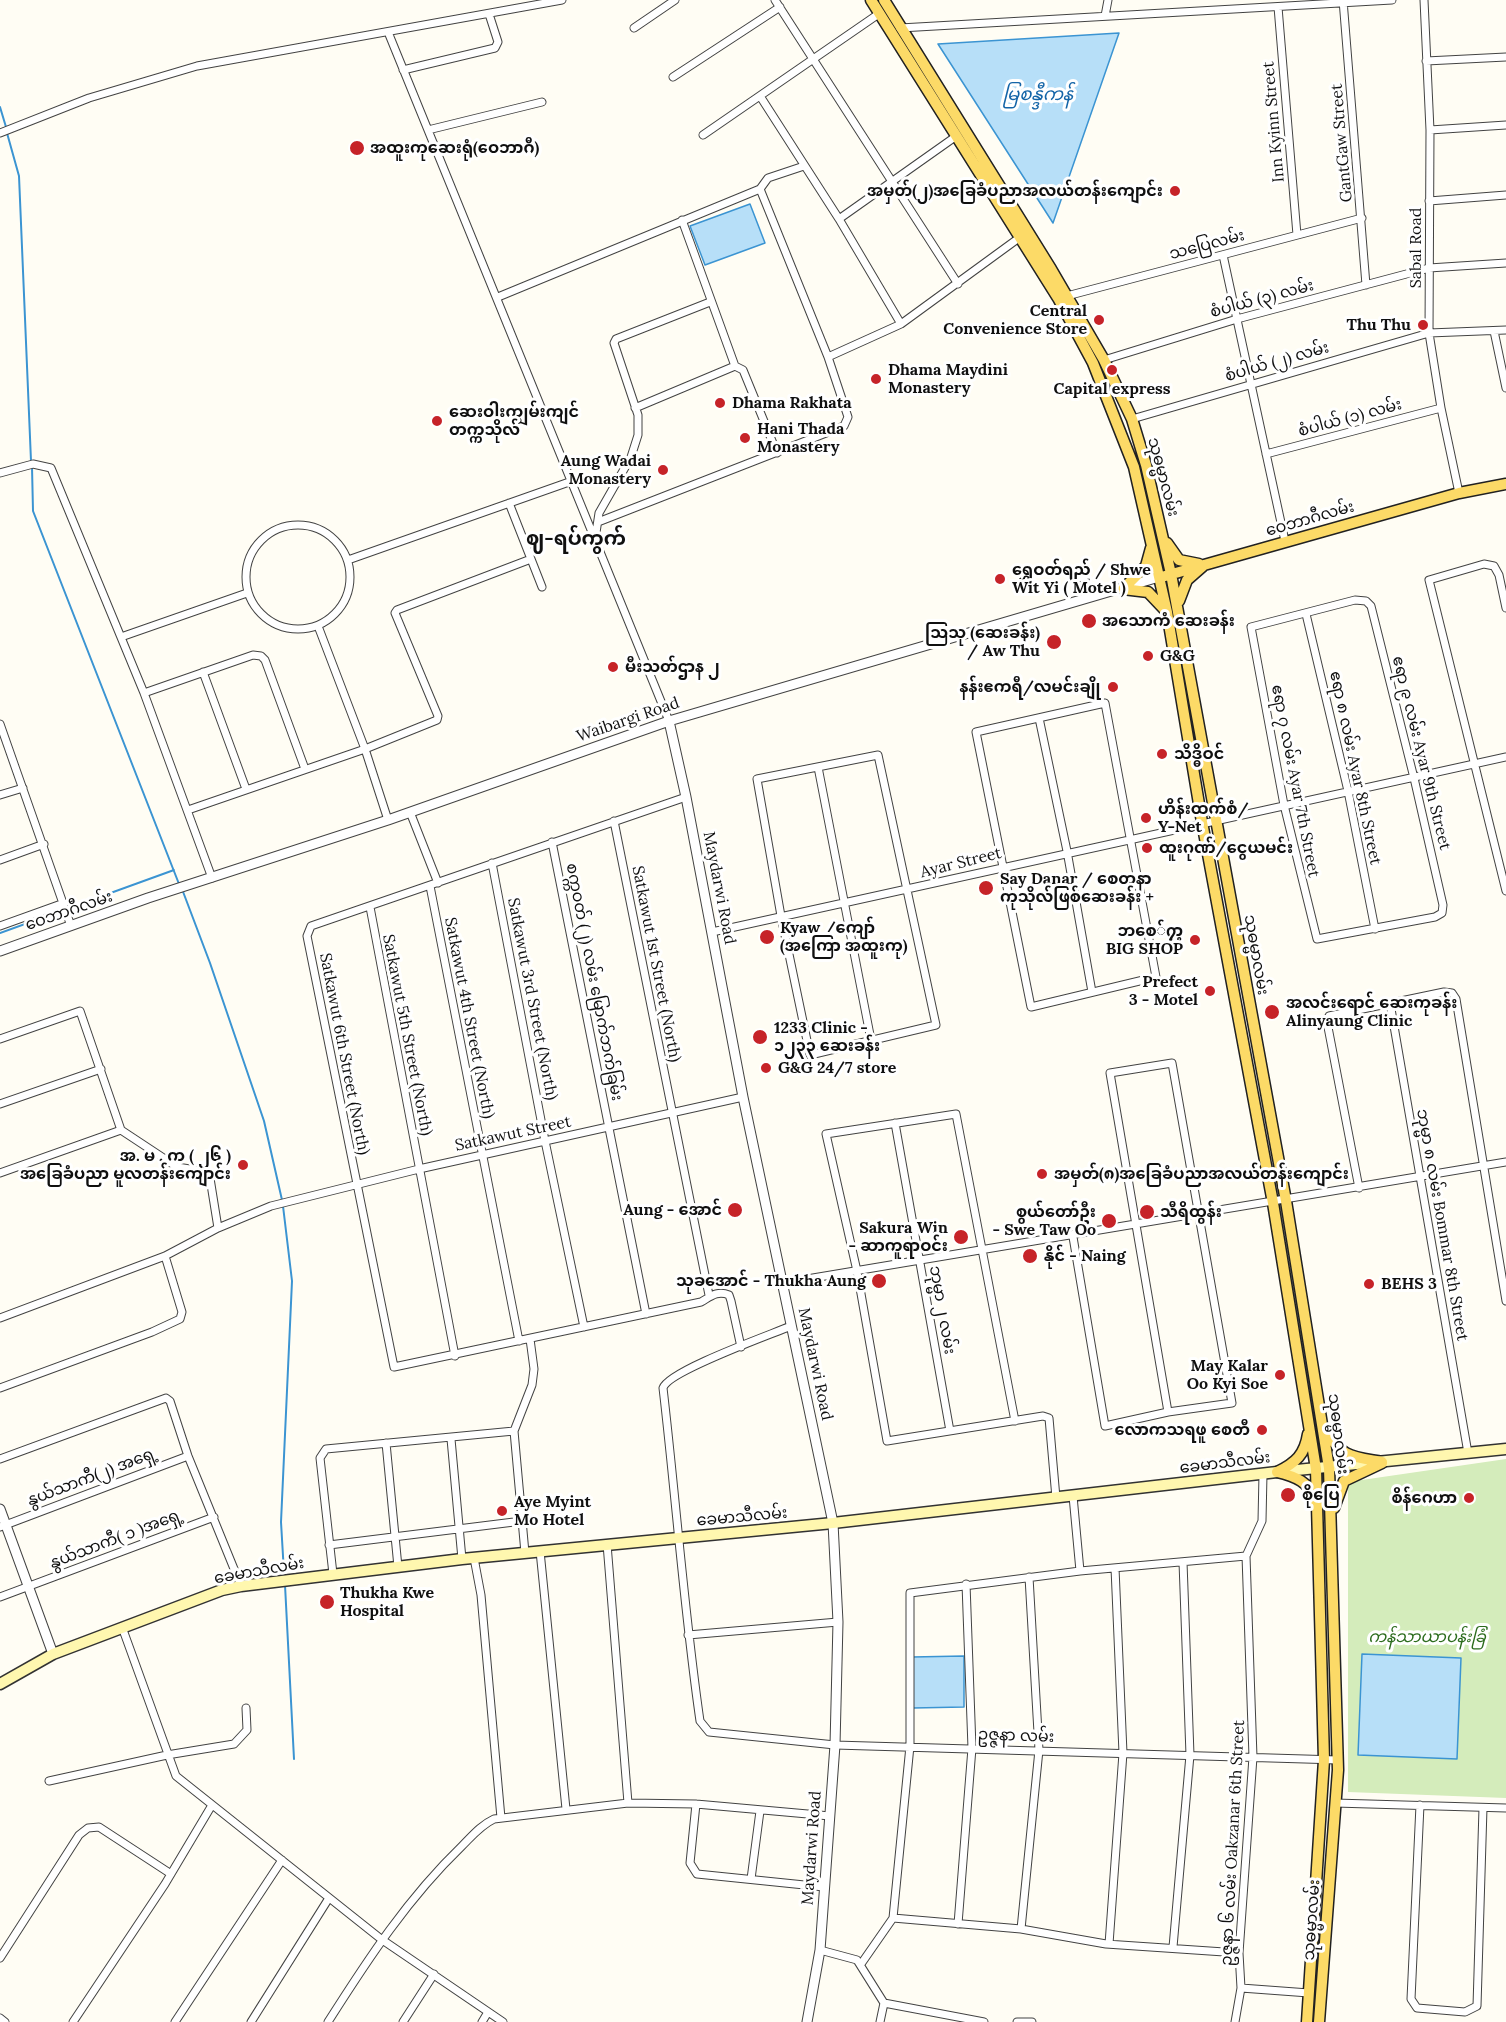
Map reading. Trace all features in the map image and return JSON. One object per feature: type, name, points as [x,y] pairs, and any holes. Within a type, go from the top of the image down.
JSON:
[{"type":"main road","name":"သုဓမ္မာလမ်း","points":[[871,0],[896,29],[1104,360],[1132,419],[1146,465],[1171,574],[1286,1201],[1329,1468],[1338,1760],[1320,2022]]},
{"type":"main road","name":"သုဓမ္မာလမ်း","points":[[884,0],[896,29],[955,137],[1023,234]]},
{"type":"main road","name":"သုဓမ္မာလမ်း","points":[[1063,297],[1093,363],[1134,467],[1167,612],[1202,822],[1273,1203],[1310,1425],[1316,1469],[1318,1515],[1324,1760],[1306,2022]]},
{"type":"main road","name":"ဝေဘာဂီလမ်း","points":[[1159,577],[1459,493],[1506,484]]},
{"type":"main road","points":[[1163,539],[1179,560],[1206,564]]},
{"type":"main road","points":[[1123,589],[1146,566],[1151,545]]},
{"type":"main road","points":[[1178,608],[1179,594],[1187,580],[1206,564]]},
{"type":"main road","points":[[1123,589],[1148,592],[1167,612]]},
{"type":"main road","points":[[1323,1421],[1333,1442],[1345,1455],[1382,1462]]},
{"type":"main road","points":[[1277,1472],[1293,1465],[1305,1450],[1310,1425]]},
{"type":"main road","name":"ခေမာသီလမ်း","points":[[0,1684],[53,1654],[222,1590],[241,1586],[462,1559],[833,1523],[1277,1472],[1506,1449]]},
{"type":"main road","points":[[1332,1514],[1344,1480],[1382,1462]]},
{"type":"main road","points":[[1277,1472],[1299,1478],[1314,1495],[1318,1515]]},
{"type":"street","points":[[0,133],[89,98],[197,66],[562,0]]},
{"type":"street","points":[[634,28],[675,0]]},
{"type":"street","points":[[775,0],[958,284]]},
{"type":"street","points":[[1105,16],[1108,0]]},
{"type":"street","points":[[896,29],[1392,0]]},
{"type":"street","name":"Sabal Road","points":[[1424,0],[1430,130],[1430,333],[1441,408],[1459,493]]},
{"type":"street","name":"GantGaw Street","points":[[1343,2],[1366,285]]},
{"type":"street","name":"Inn Kyinn Street","points":[[1278,7],[1297,235]]},
{"type":"street","points":[[674,77],[780,8]]},
{"type":"street","points":[[703,135],[880,13]]},
{"type":"street","points":[[403,70],[495,48],[498,42],[489,14]]},
{"type":"street","points":[[388,32],[669,721]]},
{"type":"street","points":[[1426,61],[1506,57]]},
{"type":"street","points":[[760,96],[839,219],[901,324]]},
{"type":"street","points":[[428,130],[542,102]]},
{"type":"street","points":[[1430,130],[1506,125]]},
{"type":"street","points":[[839,219],[955,137]]},
{"type":"street","points":[[498,297],[760,189],[768,178],[804,165]]},
{"type":"street","points":[[598,522],[777,453],[844,426],[847,422],[848,417],[828,357],[760,189]]},
{"type":"street","points":[[1429,201],[1506,195]]},
{"type":"street","name":"သပြေလမ်း","points":[[1063,297],[1362,218]]},
{"type":"street","points":[[682,220],[735,366],[743,370],[777,453]]},
{"type":"street","points":[[828,357],[901,324],[1023,234]]},
{"type":"street","points":[[1223,255],[1285,541]]},
{"type":"street","name":"စံပါယ် (၃) လမ်း","points":[[1104,360],[1237,319],[1429,268],[1506,263]]},
{"type":"street","points":[[595,539],[599,513],[631,457],[638,435],[636,408],[614,344],[616,339],[710,302]]},
{"type":"street","name":"စံပါယ် (၂) လမ်း","points":[[1132,419],[1430,333],[1506,330]]},
{"type":"street","points":[[1494,331],[1506,388]]},
{"type":"street","points":[[636,408],[735,366]]},
{"type":"street","name":"စံပါယ် (၁) လမ်း","points":[[1266,454],[1441,408]]},
{"type":"street","points":[[2,472],[33,465],[51,468],[144,693],[213,878]]},
{"type":"street","points":[[348,560],[572,481]]},
{"type":"street","points":[[509,503],[542,587]]},
{"type":"street","points":[[302,524],[322,530],[338,543],[348,560],[351,581],[345,601],[332,617],[318,626],[294,629],[274,624],[258,611],[247,593],[245,573],[250,553],[263,537],[277,528],[302,524]]},
{"type":"street","points":[[188,810],[365,749],[437,720],[438,716],[395,613],[397,610],[531,559]]},
{"type":"street","points":[[1506,608],[1502,574],[1494,566],[1484,564],[1429,580],[1506,891]]},
{"type":"street","name":"ဝေဘာဂီလမ်း","points":[[1123,589],[1159,577]]},
{"type":"street","name":"Waibargi Road","points":[[148,898],[388,820],[669,721],[1123,589]]},
{"type":"street","points":[[121,637],[247,593]]},
{"type":"street","name":"ဧရာ ၉ လမ်း Ayar 9th Street","points":[[1306,614],[1355,600],[1366,601],[1371,606],[1443,905],[1442,913],[1435,917],[1375,929]]},
{"type":"street","name":"ဧရာ ၇ လမ်း Ayar 7th Street","points":[[1306,614],[1251,627],[1284,805],[1313,934],[1317,939],[1375,929]]},
{"type":"street","name":"ဧရာ ၈ လမ်း Ayar 8th Street","points":[[1306,614],[1348,791],[1375,929]]},
{"type":"street","points":[[318,626],[365,749],[388,820]]},
{"type":"street","points":[[144,693],[253,655],[261,656],[265,660],[305,769]]},
{"type":"street","points":[[203,672],[246,789]]},
{"type":"street","points":[[1105,703],[1156,977],[1031,1007],[976,732],[1040,718],[1105,703]]},
{"type":"street","points":[[1040,718],[1092,992]]},
{"type":"street","name":"Maydarwi Road","points":[[669,721],[686,797],[743,1097],[833,1523],[838,1622],[835,1745],[820,1950],[807,2022]]},
{"type":"street","points":[[1,728],[44,844],[70,924]]},
{"type":"street","points":[[878,755],[936,1025],[810,1055],[781,916],[758,779],[818,767],[878,755]]},
{"type":"street","name":"Ayar Street","points":[[712,932],[907,891],[1067,851],[1506,757]]},
{"type":"street","points":[[818,767],[871,1040]]},
{"type":"street","points":[[0,795],[23,788]]},
{"type":"street","points":[[369,907],[686,797]]},
{"type":"street","name":"Satkawut 4th Street (North)","points":[[410,812],[434,884],[482,1155],[519,1341]]},
{"type":"street","name":"Satkawut 1st Street (North)","points":[[614,821],[670,1113],[709,1295]]},
{"type":"street","name":"စက္ကဝတ် (၂) လမ်း မြောက်ဘက်ခြမ်း","points":[[552,842],[646,1314]]},
{"type":"street","points":[[0,860],[44,844]]},
{"type":"street","name":"Satkawut 3rd Street (North)","points":[[492,863],[545,1140],[584,1327]]},
{"type":"street","name":"ဝေဘာဂီလမ်း","points":[[0,951],[70,924],[148,898]]},
{"type":"street","points":[[0,926],[65,905]]},
{"type":"street","name":"Satkawut 6th Street (North)","points":[[369,907],[311,926],[308,930],[309,946],[355,1184],[394,1367],[455,1356]]},
{"type":"street","name":"Satkawut 5th Street (North)","points":[[369,907],[455,1356]]},
{"type":"street","points":[[1359,1188],[1327,1022],[1329,1016],[1444,992],[1452,993],[1456,999],[1506,1301]]},
{"type":"street","name":"ဘုမ္မာ ၈ လမ်း Bommar 8th Street","points":[[1390,1003],[1468,1453]]},
{"type":"street","points":[[0,1039],[80,1011],[121,1130],[177,1167],[209,1172],[218,1228]]},
{"type":"street","points":[[1073,1237],[1105,1426],[1168,1412],[1232,1403],[1172,1063],[1110,1073],[1168,1412]]},
{"type":"street","points":[[0,1104],[100,1069]]},
{"type":"street","name":"Satkawut Street","points":[[0,1318],[165,1256],[218,1228],[271,1206],[419,1169],[743,1097]]},
{"type":"street","points":[[1015,1421],[956,1114],[826,1134],[857,1271],[887,1441],[1015,1421],[1043,1416],[1049,1418],[1056,1498]]},
{"type":"street","name":"ဘုမ္မာ ၂ လမ်း","points":[[895,1123],[950,1431]]},
{"type":"street","points":[[0,1173],[121,1130]]},
{"type":"street","points":[[783,1283],[984,1252],[1506,1162]]},
{"type":"street","points":[[0,1388],[152,1332],[180,1319],[182,1312],[165,1256]]},
{"type":"street","points":[[455,1356],[701,1302],[709,1295],[729,1295],[741,1347]]},
{"type":"street","points":[[791,1326],[687,1369],[664,1384],[688,1635],[838,1622]]},
{"type":"street","points":[[525,1553],[514,1431],[532,1385],[534,1369],[530,1339]]},
{"type":"street","points":[[0,1459],[166,1398],[170,1401],[188,1456],[241,1586]]},
{"type":"street","points":[[333,1574],[321,1453],[326,1449],[451,1439],[514,1431]]},
{"type":"street","points":[[451,1439],[462,1559]]},
{"type":"street","points":[[386,1443],[398,1567]]},
{"type":"street","name":"နွယ်သာကီ(၂) အရှေ့","points":[[3,1526],[188,1456]]},
{"type":"street","points":[[861,1964],[893,1918],[910,1746],[910,1593],[1080,1571],[1246,1556],[1262,1521],[1263,1474]]},
{"type":"street","points":[[1073,1496],[1080,1571]]},
{"type":"street","points":[[0,1509],[3,1526],[53,1654]]},
{"type":"street","name":"နွယ်သာကီ( ၁ )အရှေ့","points":[[0,1596],[214,1517]]},
{"type":"street","points":[[329,1545],[522,1521]]},
{"type":"street","points":[[607,1544],[628,1803]]},
{"type":"street","points":[[540,1551],[566,1809]]},
{"type":"street","name":"ဥဇ္ဇနာ ၆ လမ်း Oakzanar 6th Street","points":[[1234,2022],[1241,1988],[1239,1953],[1253,1757],[1246,1556]]},
{"type":"street","points":[[474,1558],[481,1595],[501,1818]]},
{"type":"street","points":[[1173,1947],[1190,1755],[1183,1562]]},
{"type":"street","points":[[1109,1944],[1123,1753],[1115,1568]]},
{"type":"street","points":[[1021,1929],[1039,1750],[1029,1577]]},
{"type":"street","points":[[958,1924],[972,1748],[966,1584]]},
{"type":"street","points":[[122,1628],[176,1776],[381,1939],[503,2022]]},
{"type":"street","name":"ဥဇ္ဇနာ လမ်း","points":[[688,1635],[700,1721],[708,1732],[835,1745],[1338,1760]]},
{"type":"street","points":[[50,1781],[234,1744],[247,1730],[246,1708]]},
{"type":"street","points":[[328,2022],[381,1939],[446,1860],[488,1822],[501,1818],[566,1809],[628,1803],[696,1804],[830,1816]]},
{"type":"street","points":[[1335,1803],[1506,1808]]},
{"type":"street","points":[[696,1804],[690,1863],[697,1874],[824,1887]]},
{"type":"street","points":[[73,2022],[171,1874],[212,1805]]},
{"type":"street","points":[[1420,1805],[1412,2004],[1417,2008],[1465,2012],[1477,2006],[1483,1808]]},
{"type":"street","points":[[751,1879],[760,1811]]},
{"type":"street","points":[[0,1958],[79,1835],[88,1828],[99,1827],[171,1874]]},
{"type":"street","points":[[175,2022],[282,1860]]},
{"type":"street","points":[[251,2022],[329,1898]]},
{"type":"street","points":[[893,1918],[1021,1929],[1109,1944],[1239,1953]]},
{"type":"street","points":[[820,1950],[846,1955],[861,1964],[884,2003],[880,2022]]},
{"type":"street","points":[[403,2022],[434,1974]]},
{"type":"street","points":[[1241,1988],[1309,1993]]},
{"type":"street","points":[[884,2003],[944,2018],[984,2022]]},
{"type":"street","points":[[482,2022],[488,2012]]},
{"type":"street","points":[[0,2018],[5,2022]]},
{"type":"street","points":[[1017,2022],[1032,2022]]},
{"type":"green space","name":"ကန်သာယာပန်းခြံ","points":[[1506,1459],[1506,1798],[1348,1792],[1348,1482]]},
{"type":"water","name":"မြစန္ဒီ‌ကန်","points":[[1119,33],[1053,223],[938,44]]},
{"type":"water","points":[[750,204],[765,243],[705,265],[690,226]]},
{"type":"water","points":[[1362,1654],[1461,1658],[1457,1759],[1358,1755]]},
{"type":"water","points":[[964,1656],[964,1707],[913,1708],[912,1657]]},
{"type":"waterway","points":[[0,107],[6,127]]},
{"type":"waterway","points":[[7,133],[19,176],[31,461]]},
{"type":"waterway","points":[[32,467],[33,511],[179,884]]},
{"type":"waterway","points":[[0,933],[174,870]]},
{"type":"waterway","points":[[182,889],[264,1121],[282,1200]]},
{"type":"waterway","points":[[283,1206],[292,1281],[281,1522],[284,1573]]},
{"type":"waterway","points":[[285,1585],[294,1759]]},
{"type":"place","name":"အထူးကုဆေးရုံ(ဝေဘာဂီ)","points":[[357,148]]},
{"type":"place","name":"အမှတ်(၂)အခြေခံပညာအလယ်တန်းကျောင်း","points":[[1175,191]]},
{"type":"place","name":"Central Convenience Store","points":[[1099,320]]},
{"type":"place","name":"Thu Thu","points":[[1423,325]]},
{"type":"place","name":"Capital express","points":[[1112,370]]},
{"type":"place","name":"Dhama Maydini Monastery","points":[[876,379]]},
{"type":"place","name":"Dhama Rakhata","points":[[720,403]]},
{"type":"place","name":"ဆေးဝါးကျွမ်းကျင် တက္ကသိုလ်","points":[[437,421]]},
{"type":"place","name":"Hani Thada Monastery","points":[[745,438]]},
{"type":"place","name":"Aung Wadai Monastery","points":[[663,470]]},
{"type":"place","name":"ရွှေဝတ်ရည် / Shwe Wit Yi ( Motel )","points":[[1000,579]]},
{"type":"place","name":"အသောကံ ဆေးခန်း","points":[[1089,621]]},
{"type":"place","name":"သြသု (ဆေးခန်း) / Aw Thu","points":[[1054,642]]},
{"type":"place","name":"G&G","points":[[1148,656]]},
{"type":"place","name":"မီးသတ်ဌာန ၂","points":[[613,667]]},
{"type":"place","name":"နန်းဧကရီ/လမင်းချို","points":[[1113,687]]},
{"type":"place","name":"သိဒ္ဓိဝင်","points":[[1162,754]]},
{"type":"place","name":"ဟိန်းထက်စံ/ Y-Net","points":[[1146,818]]},
{"type":"place","name":"ထူးဂုဏ်/ငွေယမင်း","points":[[1147,848]]},
{"type":"place","name":"Say Danar / စေတနာ ကုသိုလ်ဖြစ်ဆေးခန်း +","points":[[986,888]]},
{"type":"place","name":"Kyaw /ကျော် (အကြော အထူးကု)","points":[[767,937]]},
{"type":"place","name":"ဘစေ်၇ှာ့ BIG SHOP","points":[[1195,940]]},
{"type":"place","name":"Prefect 3 - Motel","points":[[1210,991]]},
{"type":"place","name":"အလင်းရောင် ဆေးကုခန်း Alinyaung Clinic","points":[[1272,1012]]},
{"type":"place","name":"1233 Clinic - ၁၂၃၃ ဆေးခန်း","points":[[760,1037]]},
{"type":"place","name":"G&G 24/7 store","points":[[766,1068]]},
{"type":"place","name":"အ. မ . က ( ၂၆ ) အခြေခံပညာ မူလတန်းကျောင်း","points":[[243,1165]]},
{"type":"place","name":"အမှတ်(၈)အခြေခံပညာအလယ်တန်းကျောင်း","points":[[1042,1174]]},
{"type":"place","name":"Aung - အောင်","points":[[735,1210]]},
{"type":"place","name":"သီရိထွန်း","points":[[1147,1212]]},
{"type":"place","name":"စွယ်တော်ဦး - Swe Taw Oo","points":[[1109,1221]]},
{"type":"place","name":"Sakura Win - ဆာကူရာဝင်း","points":[[961,1237]]},
{"type":"place","name":"နိုင် - Naing","points":[[1030,1256]]},
{"type":"place","name":"သုခအောင် - Thukha Aung","points":[[879,1281]]},
{"type":"place","name":"BEHS 3","points":[[1369,1284]]},
{"type":"place","name":"May Kalar Oo Kyi Soe","points":[[1280,1375]]},
{"type":"place","name":"လောကသရဖူ စေတီ","points":[[1262,1430]]},
{"type":"place","name":"စိုပြေ","points":[[1288,1495]]},
{"type":"place","name":"စိန်ဂေဟာ","points":[[1469,1498]]},
{"type":"place","name":"Aye Myint Mo Hotel","points":[[502,1511]]},
{"type":"place","name":"Thukha Kwe Hospital","points":[[327,1602]]},
{"type":"district","name":"ဈ-ရပ်ကွက်","points":[[576,539]]}]
